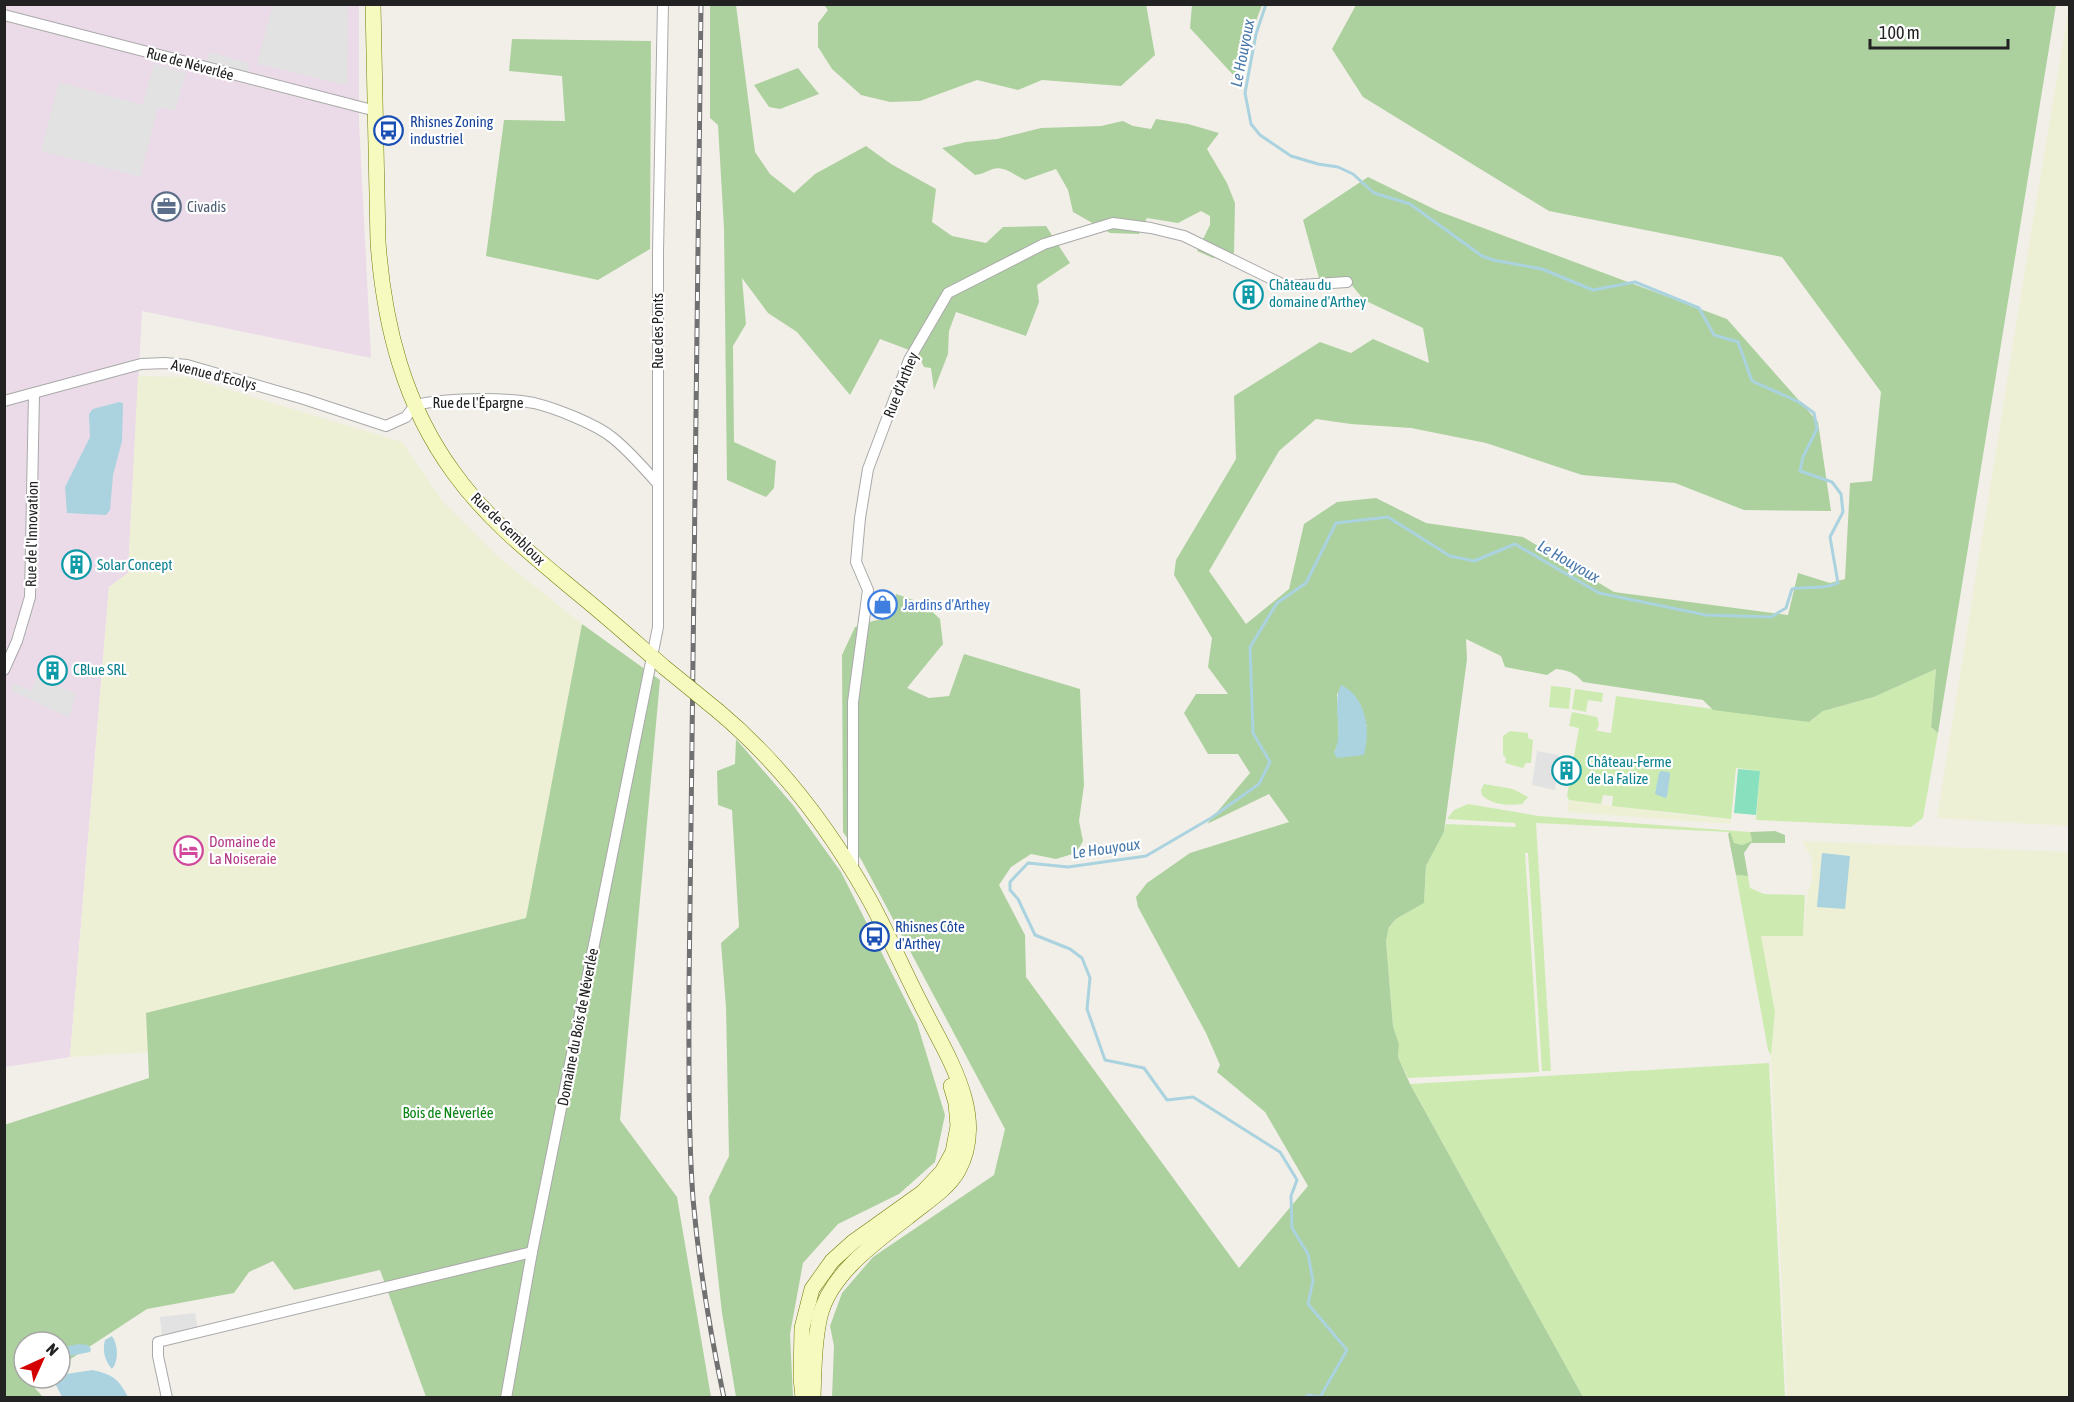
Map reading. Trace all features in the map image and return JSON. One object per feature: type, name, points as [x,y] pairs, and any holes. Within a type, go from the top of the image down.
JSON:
[{"type":"main road","name":"Rue de Gembloux","points":[[373,4],[381,274],[390,333],[400,368],[427,430],[453,472],[486,512],[528,552],[742,731],[784,776],[853,870],[870,899],[920,1004]]},
{"type":"main road","points":[[803,1398],[802,1328],[812,1289],[832,1261],[853,1242],[923,1192],[942,1172],[953,1152],[958,1126],[956,1103],[940,1051],[920,1004]]},
{"type":"main road","points":[[813,1398],[815,1345],[821,1314],[836,1282],[869,1247],[944,1188],[958,1172],[969,1145],[970,1126],[967,1105],[953,1069],[920,1004]]},
{"type":"street","name":"Rue des Ponts","points":[[652,656],[658,627],[658,252],[663,4]]},
{"type":"street","name":"Rue de Néverlée","points":[[4,15],[376,111]]},
{"type":"street","name":"Rue d'Arthey","points":[[853,870],[854,702],[868,590],[856,561],[868,469],[909,360],[948,293],[1044,244],[1113,223],[1151,228],[1184,236],[1286,286],[1347,282]]},
{"type":"street","name":"Avenue d'Ecolys","points":[[4,401],[141,364],[165,363],[187,365],[386,426],[406,417],[415,405]]},
{"type":"street","name":"Rue de l'Innovation","points":[[4,670],[17,641],[30,597],[34,393]]},
{"type":"street","name":"Rue de l'Épargne","points":[[415,405],[479,400],[534,404],[581,420],[612,437],[658,484]]},
{"type":"street","name":"Domaine du Bois de Néverlée","points":[[506,1398],[532,1252],[652,656]]},
{"type":"street","points":[[166,1398],[158,1356],[158,1342],[532,1252]]},
{"type":"shaded area","points":[[5,5],[359,5],[359,121],[371,358],[142,311],[128,573],[109,587],[70,1057],[5,1067]]},
{"type":"shaded area","points":[[273,5],[348,5],[347,85],[257,64]]},
{"type":"shaded area","points":[[209,52],[249,63],[248,72],[207,61]]},
{"type":"shaded area","points":[[154,64],[186,72],[175,111],[158,107],[140,177],[41,151],[59,82],[143,105]]},
{"type":"shaded area","points":[[37,677],[76,694],[69,717],[11,691],[14,683],[31,691]]},
{"type":"shaded area","points":[[1537,751],[1559,755],[1555,790],[1532,785]]},
{"type":"shaded area","points":[[195,1313],[198,1330],[162,1336],[160,1317]]},
{"type":"green space","points":[[1146,4],[1155,55],[1121,86],[1042,80],[1018,90],[977,80],[920,101],[890,102],[861,95],[832,69],[818,47],[818,23],[828,10],[824,5]]},
{"type":"green space","points":[[710,5],[736,5],[755,152],[770,174],[794,193],[815,174],[866,146],[891,164],[936,189],[932,222],[952,236],[986,243],[1003,227],[1046,226],[1070,263],[1037,285],[1039,302],[1026,336],[956,312],[949,331],[948,354],[934,390],[931,368],[924,367],[917,353],[880,339],[850,395],[797,332],[768,313],[742,278],[746,324],[733,346],[734,442],[776,461],[774,488],[766,497],[727,480],[724,228],[718,125],[710,118]]},
{"type":"green space","points":[[1192,5],[1262,5],[1235,77],[1190,28]]},
{"type":"green space","points":[[1356,5],[2056,5],[1938,733],[1931,727],[1936,669],[1874,697],[1823,711],[1809,722],[1713,710],[1703,700],[1583,682],[1574,674],[1560,669],[1547,675],[1505,667],[1501,656],[1466,639],[1467,659],[1444,832],[1426,866],[1424,903],[1396,919],[1389,927],[1386,941],[1393,1026],[1399,1044],[1398,1057],[1410,1084],[1583,1397],[832,1397],[834,1346],[830,1326],[842,1293],[873,1257],[994,1175],[1005,1129],[862,861],[843,832],[842,655],[855,627],[891,617],[896,594],[923,603],[940,619],[943,644],[907,688],[929,698],[949,696],[964,654],[1080,689],[1084,785],[1079,821],[1083,841],[1076,853],[1056,859],[1031,854],[1011,867],[999,885],[1025,935],[1026,977],[1239,1268],[1308,1186],[1265,1112],[1217,1072],[1220,1065],[1206,1033],[1138,907],[1136,897],[1147,883],[1190,853],[1289,822],[1269,794],[1207,824],[1250,773],[1238,754],[1208,754],[1184,713],[1196,694],[1228,694],[1208,667],[1212,638],[1174,575],[1176,560],[1236,459],[1234,396],[1320,342],[1351,353],[1373,339],[1429,363],[1423,328],[1364,300],[1345,277],[1319,278],[1303,220],[1368,177],[1438,211],[1727,319],[1818,422],[1831,511],[1744,510],[1675,483],[1582,475],[1486,443],[1411,428],[1316,419],[1279,451],[1209,571],[1246,624],[1289,589],[1304,524],[1337,502],[1376,498],[1426,523],[1523,537],[1614,592],[1788,615],[1798,573],[1830,583],[1845,579],[1850,483],[1872,481],[1881,392],[1782,257],[1549,211],[1363,97],[1332,49]],"holes":[[[1337,693],[1367,726],[1334,752],[1339,743]]]},
{"type":"green space","points":[[2069,7],[2069,826],[1937,818],[2032,226]]},
{"type":"green space","points":[[512,39],[651,41],[650,249],[598,280],[486,256],[504,120],[565,121],[562,76],[509,71]]},
{"type":"green space","points":[[798,68],[819,94],[780,109],[769,107],[754,85]]},
{"type":"green space","points":[[1156,119],[1188,124],[1219,133],[1207,149],[1227,183],[1235,203],[1234,253],[1213,258],[1197,251],[1210,225],[1210,216],[1201,211],[1178,223],[1147,218],[1139,234],[1110,233],[1073,212],[1068,190],[1056,169],[1025,180],[1001,168],[975,175],[942,148],[966,142],[997,139],[1041,128],[1101,126],[1123,121],[1133,126],[1151,129]]},
{"type":"green space","name":"Domaine de La Noiseraie","points":[[138,376],[186,377],[402,442],[444,503],[497,556],[582,624],[526,918],[147,1013],[148,1052],[70,1057],[109,587],[128,573]]},
{"type":"green space","name":"Bois de Néverlée","points":[[582,624],[660,680],[620,1120],[677,1197],[711,1397],[426,1397],[380,1270],[294,1290],[273,1261],[249,1272],[234,1293],[147,1309],[72,1358],[72,1330],[12,1330],[12,1390],[37,1390],[43,1397],[5,1397],[4,1125],[149,1078],[146,1013],[526,918]]},
{"type":"green space","points":[[1936,669],[1931,727],[1938,733],[1923,818],[1911,827],[1756,820],[1760,771],[1736,768],[1731,819],[1612,806],[1613,796],[1603,795],[1601,804],[1569,800],[1567,796],[1579,728],[1569,726],[1572,712],[1597,717],[1599,724],[1597,730],[1593,730],[1611,733],[1616,696],[1809,722],[1823,711],[1874,697]]},
{"type":"green space","points":[[1551,686],[1571,688],[1569,709],[1549,707]]},
{"type":"green space","points":[[1575,689],[1603,693],[1602,702],[1588,700],[1586,712],[1572,709]]},
{"type":"green space","points":[[1510,731],[1528,733],[1528,738],[1533,740],[1531,763],[1526,763],[1523,768],[1505,763],[1503,736]]},
{"type":"green space","points":[[736,739],[793,805],[841,872],[917,1023],[945,1115],[935,1162],[899,1194],[838,1224],[803,1263],[790,1334],[793,1397],[736,1397],[722,1313],[709,1197],[729,1156],[726,1007],[721,943],[739,927],[732,810],[718,805],[717,771],[735,764]]},
{"type":"green space","points":[[1738,769],[1760,771],[1756,815],[1734,813]]},
{"type":"green space","points":[[1484,784],[1513,789],[1528,797],[1522,804],[1495,803],[1482,795],[1481,790]]},
{"type":"green space","points":[[1569,800],[1731,819],[1731,824],[1567,812]]},
{"type":"green space","points":[[1468,804],[1539,816],[1750,832],[1752,841],[1742,845],[1734,843],[1729,832],[1536,823],[1551,1071],[1542,1071],[1528,853],[1525,853],[1539,1072],[1408,1078],[1398,1057],[1399,1044],[1393,1026],[1386,941],[1389,927],[1396,919],[1424,903],[1426,866],[1446,824],[1516,827],[1515,823],[1447,819],[1454,810]]},
{"type":"green space","points":[[1775,831],[1785,835],[1785,843],[1751,843],[1744,853],[1748,876],[1736,875],[1728,834],[1730,832],[1734,843],[1742,845],[1752,841],[1750,832]]},
{"type":"green space","points":[[1802,841],[2069,852],[2069,1397],[1787,1397],[1771,1055],[1775,1012],[1761,936],[1803,936],[1807,894],[1812,882],[1812,859]]},
{"type":"green space","points":[[1736,875],[1748,876],[1750,888],[1764,894],[1805,895],[1803,936],[1761,936],[1775,1012],[1771,1055],[1768,1050]]},
{"type":"green space","points":[[1769,1063],[1785,1397],[1583,1397],[1410,1084]]},
{"type":"water","points":[[123,403],[122,441],[113,475],[110,510],[106,515],[67,513],[65,487],[90,437],[89,414],[93,409]]},
{"type":"water","points":[[1341,685],[1356,697],[1364,715],[1367,735],[1364,755],[1337,758],[1334,753],[1338,736],[1337,701]]},
{"type":"water","points":[[1661,771],[1669,772],[1670,775],[1665,798],[1655,794]]},
{"type":"water","points":[[1822,853],[1850,856],[1845,909],[1817,907]]},
{"type":"water","points":[[112,1336],[117,1352],[116,1362],[112,1369],[106,1359],[104,1348],[105,1340]]},
{"type":"water","points":[[72,1345],[88,1345],[91,1349],[90,1352],[72,1356]]},
{"type":"water","points":[[93,1370],[106,1374],[121,1385],[128,1397],[62,1397],[58,1390],[72,1390],[72,1373]]},
{"type":"waterway","name":"Le Houyoux","points":[[1266,4],[1256,34],[1245,93],[1251,124],[1260,135],[1291,156],[1338,167],[1353,174],[1374,193],[1410,204],[1482,256],[1542,269],[1593,290],[1635,282],[1699,308],[1714,335],[1738,342],[1752,381],[1799,402],[1814,413],[1817,429],[1803,457],[1800,471],[1832,482],[1841,494],[1843,512],[1830,537],[1838,583],[1792,589],[1786,608],[1771,617],[1706,615],[1599,593],[1515,544],[1474,561],[1450,556],[1388,517],[1336,523],[1306,583],[1277,603],[1250,647],[1253,733],[1270,762],[1259,784],[1211,818],[1146,856],[1068,867],[1028,863],[1010,882],[1010,890],[1018,899],[1035,935],[1070,949],[1082,958],[1090,978],[1087,1009],[1105,1060],[1144,1068],[1167,1100],[1193,1097],[1280,1152],[1297,1180],[1291,1196],[1292,1228],[1308,1254],[1313,1281],[1308,1304],[1347,1350],[1320,1397],[1308,1395],[1305,1398]]},
{"type":"railway","points":[[701,4],[689,988],[690,1120],[691,1173],[698,1249],[724,1398]]},
{"type":"place","name":"Rhisnes Zoning industriel","points":[[389,131]]},
{"type":"place","name":"Civadis","points":[[166,207]]},
{"type":"place","name":"Château du domaine d'Arthey","points":[[1248,294]]},
{"type":"place","name":"Solar Concept","points":[[76,565]]},
{"type":"place","name":"Jardins d'Arthey","points":[[882,605]]},
{"type":"place","name":"CBlue SRL","points":[[52,670]]},
{"type":"place","name":"Château-Ferme de la Falize","points":[[1566,771]]},
{"type":"place","name":"Domaine de La Noiseraie","points":[[188,851]]},
{"type":"place","name":"Rhisnes Côte d'Arthey","points":[[874,936]]}]
